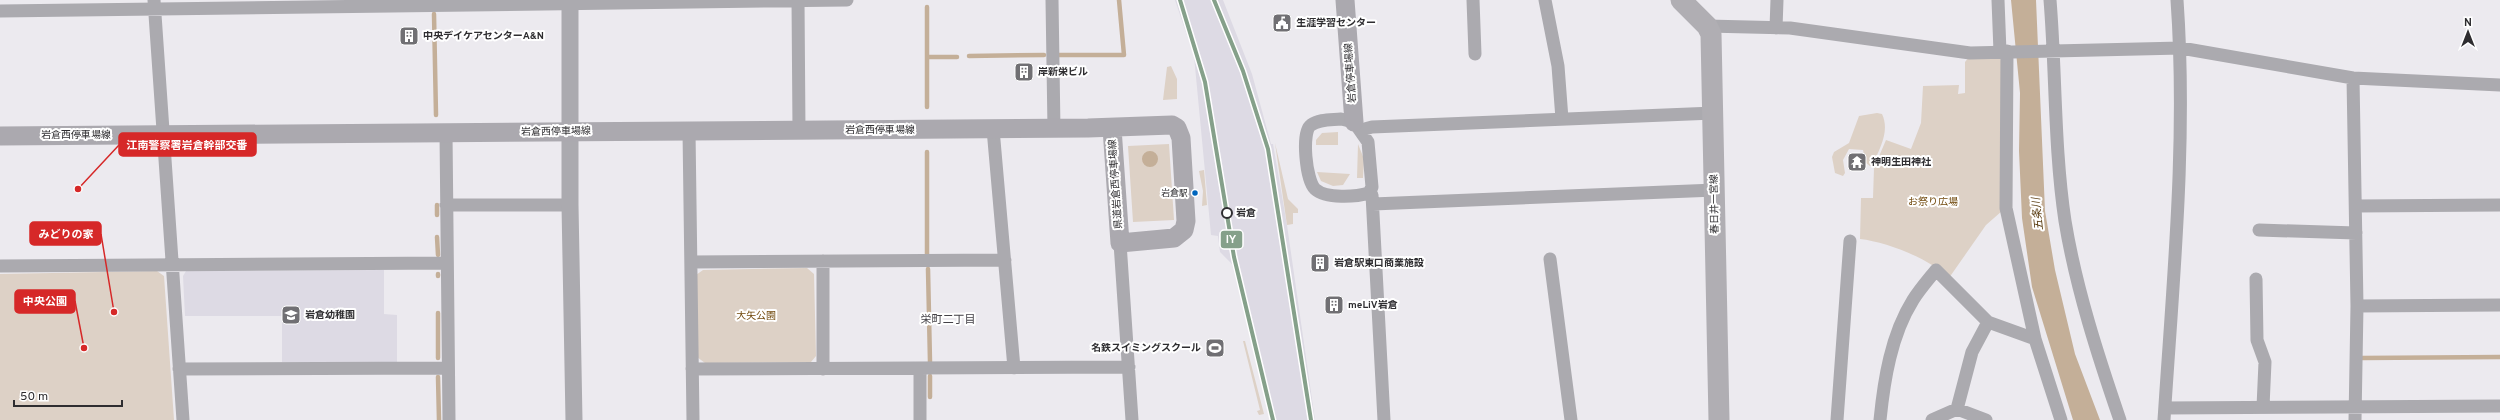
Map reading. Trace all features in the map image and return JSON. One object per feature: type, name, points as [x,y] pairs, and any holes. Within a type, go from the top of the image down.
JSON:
[{"type":"main road","name":"岩倉停車場線","points":[[1345,0],[1358,126]]},
{"type":"main road","points":[[1681,0],[1707,26]]},
{"type":"main road","name":"春日井一宮線","points":[[1707,26],[1711,34],[1714,113],[1719,420]]},
{"type":"main road","name":"県道岩倉西停車場線","points":[[1172,126],[1177,128],[1181,138],[1186,221],[1184,230],[1174,238],[1120,243],[1112,128],[1172,126]]},
{"type":"main road","name":"岩倉西停車場線","points":[[0,136],[1112,128]]},
{"type":"street","points":[[798,0],[799,130]]},
{"type":"street","points":[[0,11],[154,5],[847,0]]},
{"type":"street","points":[[1052,0],[1054,129]]},
{"type":"street","points":[[1473,0],[1475,54]]},
{"type":"street","points":[[1545,0],[1558,66],[1562,119]]},
{"type":"street","points":[[1776,28],[1777,0]]},
{"type":"street","points":[[1998,0],[2004,51],[2006,208],[2035,339],[2061,420]]},
{"type":"street","points":[[2050,0],[2060,171],[2065,222],[2093,339],[2120,420]]},
{"type":"street","points":[[2177,0],[2181,48],[2181,137],[2165,414],[2263,407],[2355,414],[2500,406]]},
{"type":"street","points":[[570,2],[570,205],[574,420]]},
{"type":"street","points":[[154,5],[183,420]]},
{"type":"street","points":[[1707,26],[1776,28],[1970,53],[2181,48],[2353,78],[2500,85]]},
{"type":"street","points":[[2353,78],[2357,306],[2355,414]]},
{"type":"street","points":[[1371,190],[1364,195],[1325,194],[1316,190],[1308,176],[1306,137],[1310,125],[1321,120],[1341,119],[1358,126],[1372,127],[1714,113]]},
{"type":"street","points":[[1358,126],[1368,142],[1373,204],[1384,420]]},
{"type":"street","points":[[993,129],[1014,368]]},
{"type":"street","points":[[689,131],[693,420]]},
{"type":"street","points":[[446,133],[448,420]]},
{"type":"street","points":[[1373,204],[1715,190]]},
{"type":"street","points":[[446,205],[570,205]]},
{"type":"street","points":[[2356,206],[2500,206]]},
{"type":"street","points":[[2259,230],[2356,233]]},
{"type":"street","points":[[1837,420],[1850,240]]},
{"type":"street","points":[[1120,243],[1132,420]]},
{"type":"street","points":[[1550,259],[1571,420]]},
{"type":"street","points":[[691,262],[1005,260]]},
{"type":"street","points":[[823,261],[823,369]]},
{"type":"street","points":[[0,266],[447,264]]},
{"type":"street","points":[[1880,420],[1884,378],[1897,338],[1913,300],[1936,270],[1988,322],[2035,339]]},
{"type":"street","points":[[2256,279],[2257,340],[2264,362],[2263,407]]},
{"type":"street","points":[[2357,306],[2500,305]]},
{"type":"street","points":[[1957,409],[1972,352],[1988,322]]},
{"type":"street","points":[[692,369],[1129,367]]},
{"type":"street","points":[[179,369],[448,368]]},
{"type":"street","points":[[920,368],[920,420]]},
{"type":"street","points":[[1932,420],[1957,409],[1986,420]]},
{"type":"shaded area","points":[[1175,0],[1223,0],[1252,74],[1271,144],[1273,144],[1287,225],[1315,420],[1270,420],[1232,264],[1220,252],[1218,236],[1211,235],[1194,56]]},
{"type":"shaded area","name":"岩倉幼稚園","points":[[384,270],[384,314],[397,315],[397,362],[282,362],[282,316],[185,316],[183,276],[186,271]]},
{"type":"green space","name":"お祭り広場","points":[[1969,57],[1999,57],[2003,62],[2002,211],[1986,225],[1949,278],[1931,264],[1908,252],[1860,239],[1861,198],[1873,198],[1874,168],[1886,140],[1911,149],[1921,123],[1923,86],[1959,85],[1958,94],[1965,93],[1965,62]]},
{"type":"green space","points":[[1171,66],[1177,79],[1177,99],[1163,100],[1167,67]]},
{"type":"green space","points":[[1877,113],[1882,114],[1885,133],[1873,164],[1870,166],[1866,163],[1863,150],[1849,149],[1843,160],[1845,173],[1843,176],[1835,173],[1832,157],[1834,152],[1849,143],[1859,116]]},
{"type":"green space","points":[[1338,132],[1338,145],[1316,145],[1316,140],[1322,133]]},
{"type":"green space","points":[[1275,143],[1288,199],[1298,209],[1298,213],[1293,213],[1293,224],[1287,225]]},
{"type":"green space","points":[[1169,144],[1174,220],[1133,222],[1128,146]]},
{"type":"green space","points":[[1358,144],[1364,159],[1363,178],[1357,178]]},
{"type":"green space","points":[[1204,170],[1207,205],[1202,206],[1203,191],[1199,171]]},
{"type":"green space","points":[[1317,172],[1350,174],[1343,185],[1333,186],[1321,181]]},
{"type":"green space","name":"大矢公園","points":[[807,268],[814,274],[816,356],[811,362],[705,363],[697,357],[696,275],[703,270]]},
{"type":"green space","points":[[157,271],[164,276],[174,420],[0,420],[0,274]]},
{"type":"green space","points":[[1243,341],[1245,341],[1264,414],[1259,415],[1257,411],[1260,410]]},
{"type":"water","name":"五条川","points":[[2011,0],[2036,0],[2045,211],[2055,270],[2075,354],[2100,420],[2073,420],[2032,287],[2022,218],[2019,151],[2020,93]]},
{"type":"water","points":[[1150,151],[1156,153],[1158,159],[1156,165],[1150,167],[1144,165],[1142,159],[1144,153]]},
{"type":"waterway","points":[[1057,55],[1124,55],[1119,0]]},
{"type":"waterway","points":[[927,7],[927,107]]},
{"type":"waterway","points":[[434,14],[436,115]]},
{"type":"waterway","points":[[969,56],[1044,55]]},
{"type":"waterway","points":[[927,57],[957,57]]},
{"type":"waterway","points":[[927,152],[927,254]]},
{"type":"waterway","points":[[437,205],[437,215]]},
{"type":"waterway","points":[[437,237],[438,255]]},
{"type":"waterway","points":[[928,269],[930,362]]},
{"type":"waterway","points":[[438,313],[438,358]]},
{"type":"waterway","points":[[2362,358],[2500,357]]},
{"type":"waterway","points":[[930,376],[930,397]]},
{"type":"waterway","points":[[438,377],[439,420]]},
{"type":"transit line","name":"IY","points":[[1180,0],[1205,82],[1234,257],[1273,420]]},
{"type":"transit line","name":"IY","points":[[1214,0],[1243,71],[1268,149],[1311,420]]},
{"type":"place","name":"生涯学習センター","points":[[1282,23]]},
{"type":"place","name":"中央デイケアセンターA&N","points":[[409,36]]},
{"type":"place","name":"岸新栄ビル","points":[[1024,72]]},
{"type":"place","name":"神明生田神社","points":[[1857,162]]},
{"type":"place","name":"江南警察署岩倉幹部交番","points":[[78,189]]},
{"type":"place","name":"岩倉駅","points":[[1195,193]]},
{"type":"place","name":"岩倉","points":[[1227,213]]},
{"type":"place","name":"岩倉駅東口商業施設","points":[[1320,263]]},
{"type":"place","name":"meLiV岩倉","points":[[1334,305]]},
{"type":"place","name":"みどりの家","points":[[114,312]]},
{"type":"place","name":"岩倉幼稚園","points":[[291,315]]},
{"type":"place","name":"中央公園","points":[[84,348]]},
{"type":"place","name":"名鉄スイミングスクール","points":[[1215,348]]},
{"type":"district","name":"栄町二丁目","points":[[948,320]]}]
